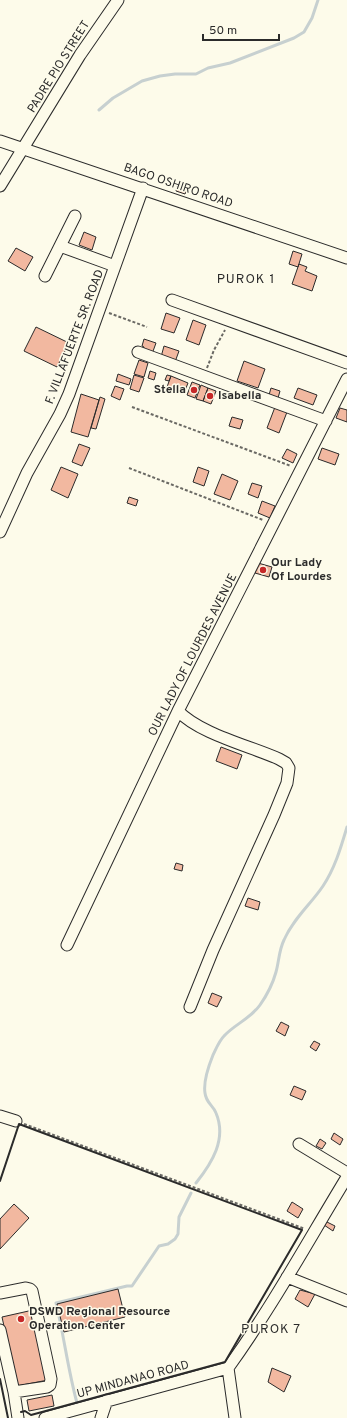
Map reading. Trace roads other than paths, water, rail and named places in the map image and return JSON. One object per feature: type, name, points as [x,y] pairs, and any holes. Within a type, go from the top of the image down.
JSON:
[{"type":"street","name":"PADRE PIO STREET","points":[[0,186],[80,55],[116,0]]},
{"type":"street","name":"BAGO OSHIRO ROAD","points":[[0,141],[347,258]]},
{"type":"street","name":"F. VILLAFUERTE SR. ROAD","points":[[0,532],[5,505],[18,490],[70,394],[143,188]]},
{"type":"street","points":[[45,276],[75,216]]},
{"type":"street","points":[[60,246],[115,266]]},
{"type":"street","points":[[172,300],[347,363]]},
{"type":"street","points":[[138,352],[326,421]]},
{"type":"street","name":"OUR LADY OF LOURDES AVENUE","points":[[67,945],[178,711],[347,379]]},
{"type":"street","points":[[178,711],[191,722],[286,763],[289,776],[274,816],[213,950],[190,1007]]},
{"type":"street","points":[[0,1116],[16,1121]]},
{"type":"street","points":[[299,1144],[347,1173]]},
{"type":"street","points":[[235,1418],[228,1368],[244,1346],[347,1177]]},
{"type":"street","points":[[286,1277],[347,1301]]},
{"type":"street","points":[[0,1293],[26,1288],[30,1288],[32,1291],[51,1379],[50,1385],[47,1387],[14,1392]]},
{"type":"street","points":[[0,1330],[14,1392],[18,1418]]},
{"type":"street","name":"UP MINDANAO ROAD","points":[[45,1418],[228,1368]]},
{"type":"street","points":[[101,1418],[107,1400]]},
{"type":"waterway","points":[[99,110],[113,98],[142,81],[175,74],[196,74],[208,68],[230,63],[294,38],[304,32],[312,18],[318,0]]},
{"type":"waterway","points":[[196,1183],[212,1159],[219,1141],[219,1123],[215,1110],[207,1099],[205,1088],[207,1073],[213,1055],[224,1036],[252,1014],[265,997],[275,976],[284,940],[292,925],[318,893],[331,872],[347,827]]},
{"type":"waterway","points":[[77,1403],[56,1303],[132,1286],[159,1246],[168,1244],[175,1239],[178,1234],[179,1217],[191,1193]]},
{"type":"place","name":"Stella","points":[[194,390]]},
{"type":"place","name":"Isabella","points":[[210,396]]},
{"type":"place","name":"Our Lady Of Lourdes","points":[[263,570]]},
{"type":"place","name":"DSWD Regional Resource Operation Center","points":[[21,1319]]},
{"type":"district","name":"PUROK 1","points":[[246,280]]},
{"type":"district","name":"PUROK 7","points":[[271,1330]]}]
